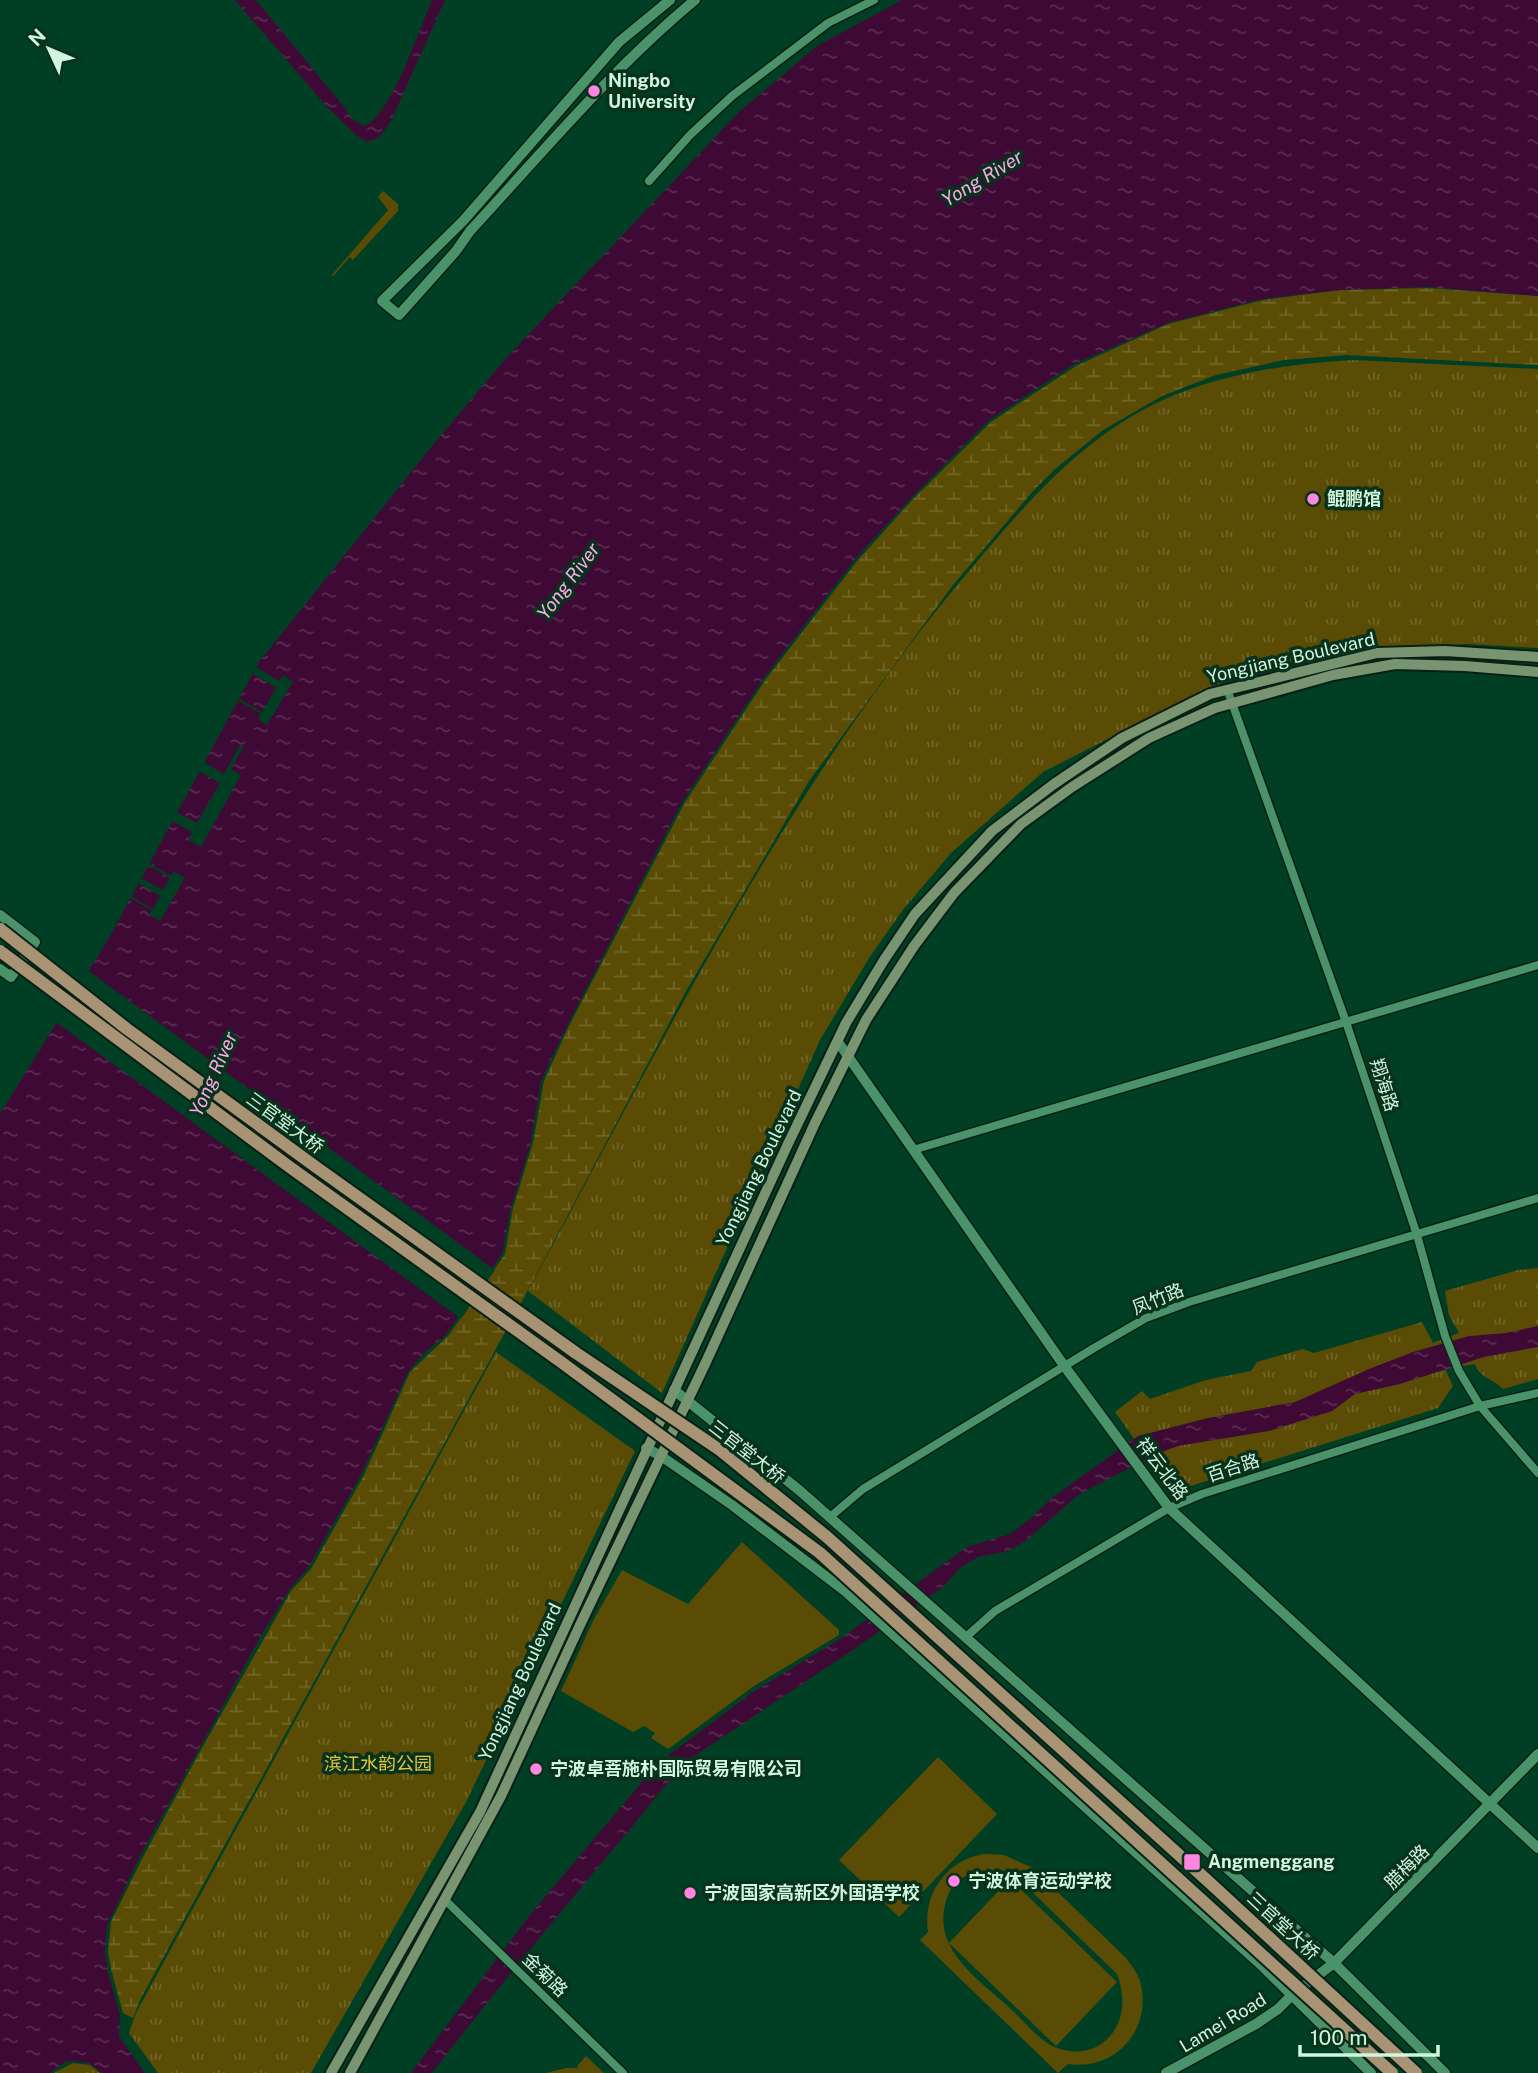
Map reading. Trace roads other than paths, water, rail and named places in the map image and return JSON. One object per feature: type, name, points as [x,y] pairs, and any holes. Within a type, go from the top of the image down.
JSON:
[{"type":"main road","name":"Yongjiang Boulevard","points":[[331,2073],[480,1812],[781,1158],[838,1042],[884,960],[915,914],[992,831],[1054,784],[1122,738],[1210,694],[1377,653],[1445,651],[1538,657]]},
{"type":"main road","name":"Yongjiang Boulevard","points":[[350,2073],[501,1796],[815,1123],[866,1020],[914,946],[954,893],[1021,824],[1072,787],[1149,738],[1215,708],[1333,675],[1395,664],[1538,672]]},
{"type":"main road","name":"三官堂大桥","points":[[0,929],[127,1029],[316,1167],[576,1353],[720,1450],[827,1537],[1416,2073]]},
{"type":"main road","name":"三官堂大桥","points":[[0,951],[302,1176],[820,1553],[1392,2073]]},
{"type":"street","points":[[670,0],[619,42],[463,220],[382,301],[399,316],[470,231],[596,93],[660,29],[695,0]]},
{"type":"street","points":[[649,181],[690,135],[732,96],[828,23],[874,0]]},
{"type":"street","name":"翔海路","points":[[1227,689],[1346,1022],[1417,1235],[1445,1336],[1459,1371],[1480,1406],[1538,1473]]},
{"type":"street","points":[[0,915],[35,942],[11,977],[0,969]]},
{"type":"street","points":[[913,1150],[1538,965]]},
{"type":"street","name":"祥云北路","points":[[838,1042],[1065,1367],[1169,1508],[1538,1848]]},
{"type":"street","name":"凤竹路","points":[[830,1517],[863,1489],[1146,1318],[1189,1302],[1538,1198]]},
{"type":"street","points":[[674,1390],[830,1517],[966,1637],[1334,1963],[1445,2073]]},
{"type":"street","name":"百合路","points":[[966,1637],[995,1611],[1169,1508],[1202,1494],[1480,1406],[1538,1393]]},
{"type":"street","points":[[646,1448],[661,1455],[732,1505],[845,1591],[1259,1963],[1371,2073]]},
{"type":"street","name":"腊梅路","points":[[1292,1996],[1334,1963],[1538,1754]]},
{"type":"street","name":"金菊路","points":[[444,1899],[624,2073]]},
{"type":"street","name":"Lamei Road","points":[[1166,2073],[1256,2024],[1292,1996]]},
{"type":"water","points":[[235,0],[256,0],[353,120],[365,126],[375,119],[385,106],[432,0],[445,0],[391,121],[379,138],[367,142],[328,108]]},
{"type":"water","name":"Yong River","points":[[902,0],[1538,0],[1538,296],[1428,287],[1340,290],[1262,299],[1168,323],[1074,364],[989,420],[856,558],[763,679],[681,804],[541,1081],[530,1146],[511,1208],[502,1254],[446,1335],[424,1353],[408,1372],[360,1477],[308,1568],[290,1589],[262,1634],[138,1860],[107,1926],[105,1951],[120,2015],[119,2036],[145,2073],[102,2073],[89,2063],[74,2061],[65,2062],[50,2073],[0,2073],[0,1114],[109,938],[259,662],[432,446],[506,358],[738,113],[817,46]]},
{"type":"water","points":[[1538,1326],[1538,1347],[1484,1357],[1400,1384],[1355,1394],[1332,1411],[1269,1431],[1178,1446],[1156,1454],[1078,1495],[1026,1541],[1008,1551],[978,1557],[961,1567],[944,1586],[682,1767],[432,2073],[411,2073],[533,1911],[658,1763],[753,1692],[843,1637],[967,1547],[1010,1534],[1053,1497],[1138,1436],[1208,1418],[1295,1402],[1413,1352],[1469,1336],[1506,1333]]},
{"type":"place","name":"Ningbo University","points":[[594,91]]},
{"type":"place","name":"鲲鹏馆","points":[[1313,499]]},
{"type":"place","name":"宁波卓菩施朴国际贸易有限公司","points":[[536,1769]]},
{"type":"place","name":"Angmenggang","points":[[1192,1862]]},
{"type":"place","name":"宁波体育运动学校","points":[[954,1881]]},
{"type":"place","name":"宁波国家高新区外国语学校","points":[[690,1893]]},
{"type":"park label","name":"滨江水韵公园","points":[[378,1764]]}]
